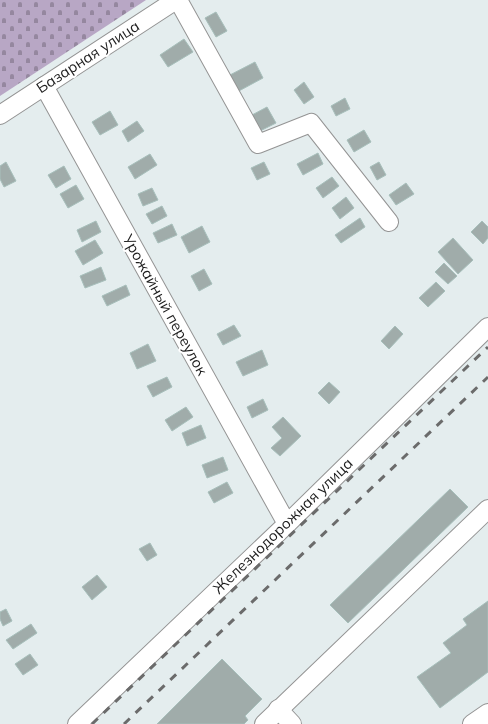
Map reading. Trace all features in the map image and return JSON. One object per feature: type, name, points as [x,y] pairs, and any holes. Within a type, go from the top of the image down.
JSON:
[{"type":"street","name":"Базарная улица","points":[[0,115],[177,0]]},
{"type":"street","points":[[177,0],[258,144],[311,123],[389,222]]},
{"type":"street","name":"Урожайный переулок","points":[[44,86],[286,524]]},
{"type":"street","name":"Железнодорожная улица","points":[[77,724],[286,524],[488,327]]},
{"type":"street","points":[[264,724],[488,509]]},
{"type":"street","points":[[278,709],[292,724]]},
{"type":"street","points":[[472,724],[488,713]]},
{"type":"green space","points":[[0,0],[146,0],[0,96]]},
{"type":"building","points":[[216,12],[227,31],[216,37],[205,18]]},
{"type":"building","points":[[184,39],[193,52],[168,67],[160,55]]},
{"type":"building","points":[[255,62],[263,78],[237,92],[228,76]]},
{"type":"building","points":[[304,82],[314,97],[304,104],[294,90]]},
{"type":"building","points":[[345,98],[350,109],[336,116],[331,106]]},
{"type":"building","points":[[267,107],[276,123],[260,131],[252,115]]},
{"type":"building","points":[[110,111],[118,125],[100,135],[92,122]]},
{"type":"building","points":[[137,121],[144,131],[128,142],[122,131]]},
{"type":"building","points":[[364,130],[371,142],[354,152],[347,140]]},
{"type":"building","points":[[318,153],[323,164],[303,175],[297,164]]},
{"type":"building","points":[[150,154],[157,165],[135,179],[128,167]]},
{"type":"building","points":[[6,162],[16,181],[4,187],[0,179],[0,166]]},
{"type":"building","points":[[264,162],[270,174],[257,180],[251,168]]},
{"type":"building","points":[[379,162],[386,175],[377,180],[370,167]]},
{"type":"building","points":[[64,166],[71,179],[56,188],[48,175]]},
{"type":"building","points":[[332,177],[339,186],[323,198],[316,188]]},
{"type":"building","points":[[406,183],[414,194],[396,205],[389,195]]},
{"type":"building","points":[[76,185],[84,199],[68,208],[60,194]]},
{"type":"building","points":[[152,188],[158,200],[143,206],[138,194]]},
{"type":"building","points":[[346,197],[354,208],[340,219],[332,208]]},
{"type":"building","points":[[162,206],[167,216],[152,224],[146,214]]},
{"type":"building","points":[[360,218],[365,227],[341,243],[335,235]]},
{"type":"building","points":[[96,221],[101,232],[82,242],[77,230]]},
{"type":"building","points":[[482,221],[488,227],[488,238],[483,244],[471,232]]},
{"type":"building","points":[[172,224],[177,235],[158,243],[153,233]]},
{"type":"building","points":[[202,226],[210,242],[189,253],[181,237]]},
{"type":"building","points":[[453,238],[473,260],[458,274],[438,252]]},
{"type":"building","points":[[95,240],[103,253],[83,265],[75,251]]},
{"type":"building","points":[[444,263],[457,276],[448,284],[435,272]]},
{"type":"building","points":[[101,267],[106,280],[85,288],[80,276]]},
{"type":"building","points":[[204,269],[212,284],[199,291],[191,276]]},
{"type":"building","points":[[436,282],[445,291],[428,307],[419,298]]},
{"type":"building","points":[[126,285],[130,295],[107,306],[102,296]]},
{"type":"building","points":[[234,325],[241,336],[223,345],[217,334]]},
{"type":"building","points":[[395,326],[403,334],[389,349],[381,341]]},
{"type":"building","points":[[148,344],[156,361],[137,369],[130,353]]},
{"type":"building","points":[[262,350],[268,365],[243,376],[236,362]]},
{"type":"building","points":[[167,377],[172,387],[153,397],[147,386]]},
{"type":"building","points":[[329,382],[340,392],[329,404],[318,393]]},
{"type":"building","points":[[263,399],[268,410],[252,418],[247,407]]},
{"type":"building","points":[[186,407],[193,417],[172,431],[165,420]]},
{"type":"building","points":[[283,417],[301,436],[280,456],[271,448],[282,438],[272,427]]},
{"type":"building","points":[[201,425],[206,438],[187,446],[182,433]]},
{"type":"building","points":[[223,457],[228,470],[207,478],[202,465]]},
{"type":"building","points":[[227,482],[233,493],[214,503],[208,492]]},
{"type":"building","points":[[450,489],[468,507],[348,623],[330,605]]},
{"type":"building","points":[[150,543],[157,555],[147,561],[139,549]]},
{"type":"building","points":[[97,575],[107,587],[92,600],[82,587]]},
{"type":"building","points":[[488,601],[488,672],[440,708],[417,677],[451,653],[443,643],[467,625],[463,619]]},
{"type":"building","points":[[6,609],[12,621],[3,626],[0,619],[0,612]]},
{"type":"building","points":[[31,624],[37,633],[13,649],[6,640]]},
{"type":"building","points":[[30,654],[38,665],[23,675],[15,664]]},
{"type":"building","points":[[222,659],[262,699],[245,716],[248,720],[244,724],[157,724]]},
{"type":"railway","points":[[92,724],[488,347]]},
{"type":"railway","points":[[124,724],[488,377]]}]
